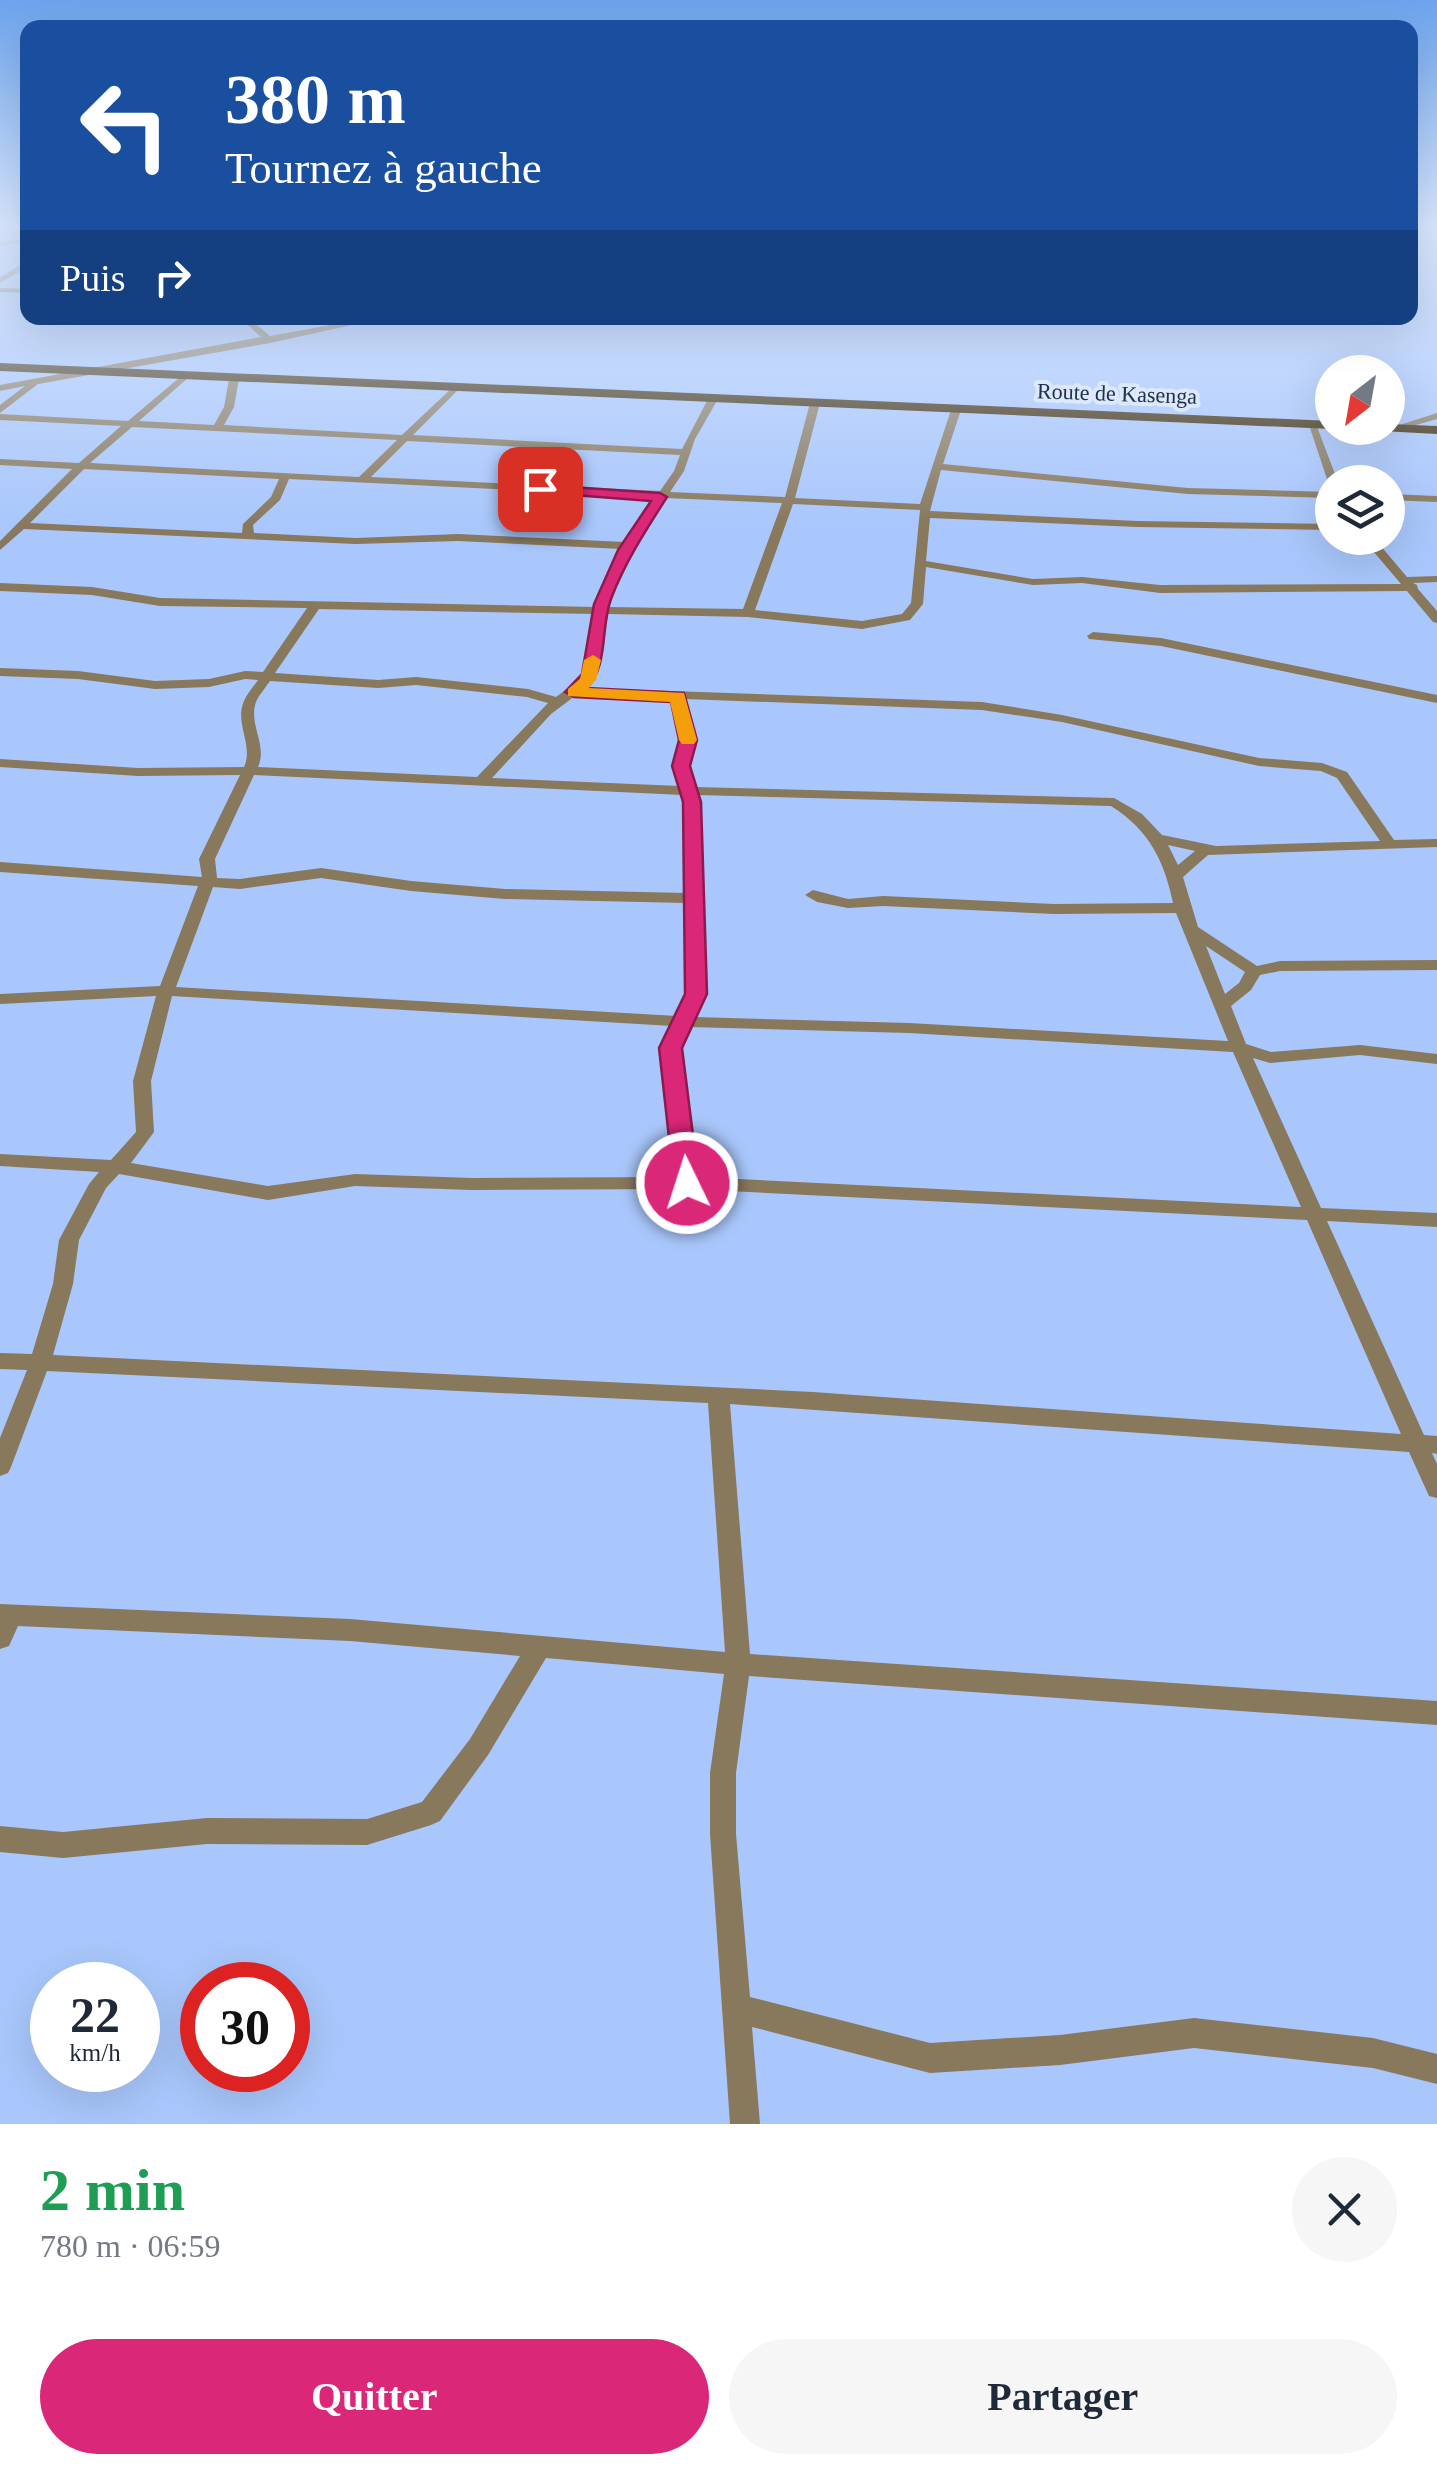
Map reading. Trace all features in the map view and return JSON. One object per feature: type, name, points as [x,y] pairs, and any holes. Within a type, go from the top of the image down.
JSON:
[{"type":"highway","name":"Route de Kasenga","points":[[0,367],[92,371],[150,368],[186,376],[234,379],[1315,424]]},
{"type":"highway","points":[[1405,429],[1437,430]]},
{"type":"street","points":[[254,326],[270,340]]},
{"type":"street","points":[[150,368],[330,326]]},
{"type":"street","points":[[0,388],[92,371]]},
{"type":"street","points":[[0,547],[81,466],[186,376]]},
{"type":"street","points":[[217,429],[229,407],[234,379]]},
{"type":"street","points":[[0,413],[39,381]]},
{"type":"street","points":[[362,480],[455,388]]},
{"type":"street","points":[[483,779],[541,716],[590,675],[603,611],[601,604],[628,546],[660,497],[713,399]]},
{"type":"street","points":[[748,613],[790,500],[815,403]]},
{"type":"street","points":[[0,588],[92,591],[160,602],[748,613],[862,625],[906,618],[917,604],[924,510],[956,410]]},
{"type":"street","points":[[0,413],[126,425],[686,452]]},
{"type":"street","points":[[1405,424],[1437,416]]},
{"type":"street","points":[[1311,424],[1327,465]]},
{"type":"street","points":[[0,462],[660,497],[790,500],[1190,526],[1315,527]]},
{"type":"street","points":[[937,467],[1188,491],[1315,495]]},
{"type":"street","points":[[248,535],[248,524],[276,498],[285,477]]},
{"type":"street","points":[[1405,498],[1437,499]]},
{"type":"street","points":[[20,526],[356,540],[410,536],[488,538],[628,546]]},
{"type":"street","points":[[1384,555],[1437,620]]},
{"type":"street","points":[[920,563],[1033,582],[1082,580],[1160,589],[1410,583],[1437,579]]},
{"type":"street","points":[[0,1468],[40,1363],[63,1284],[69,1240],[98,1184],[145,1132],[142,1081],[165,991],[210,874],[208,859],[222,819],[256,756],[248,716],[250,701],[315,605]]},
{"type":"street","points":[[1094,636],[1160,642],[1437,700]]},
{"type":"street","points":[[0,672],[112,678],[155,685],[209,684],[265,675],[378,684],[436,682],[528,693],[559,702]]},
{"type":"street","points":[[574,692],[996,706],[1060,716],[1266,764],[1331,769],[1342,775],[1390,846]]},
{"type":"street","points":[[678,697],[688,740],[681,766],[688,791],[696,994],[670,1048],[687,1183]]},
{"type":"street","points":[[0,763],[138,772],[251,771],[688,791],[1114,802],[1142,818],[1160,839],[1190,929],[1239,1046],[1314,1214],[1428,1444],[1437,1489]]},
{"type":"street","points":[[1160,839],[1220,851]]},
{"type":"street","points":[[1175,876],[1204,851],[1437,844]]},
{"type":"street","points":[[0,867],[240,884],[321,874],[505,894],[694,898]]},
{"type":"street","points":[[813,895],[838,904],[860,906],[883,901],[1054,909],[1182,908]]},
{"type":"street","points":[[1190,929],[1254,971],[1352,963],[1437,965]]},
{"type":"street","points":[[1223,1004],[1245,986],[1254,971]]},
{"type":"street","points":[[0,999],[165,991],[684,1022],[908,1028],[1239,1046],[1270,1058],[1360,1050],[1437,1059]]},
{"type":"street","points":[[0,1160],[114,1167],[268,1193],[356,1180],[687,1183],[1437,1220]]},
{"type":"street","points":[[0,1362],[718,1395],[1428,1444]]},
{"type":"street","points":[[718,1395],[738,1664],[724,1773],[723,1819],[745,2124]]},
{"type":"street","points":[[4,1623],[350,1630],[738,1664],[1437,1713]]},
{"type":"street","points":[[0,1839],[62,1846],[206,1831],[367,1832],[431,1812],[479,1747],[540,1646]]},
{"type":"street","points":[[736,2008],[930,2058],[1060,2050],[1194,2033],[1373,2053],[1437,2069]]},
{"type":"slow traffic","points":[[593,660],[588,680],[574,692],[678,697],[688,740]]},
{"type":"route","points":[[540,489],[660,497],[625,550],[601,604],[603,611],[590,675],[574,692],[678,697],[685,719],[688,740],[681,766],[692,802],[696,994],[670,1048],[684,1132],[687,1183]]}]
